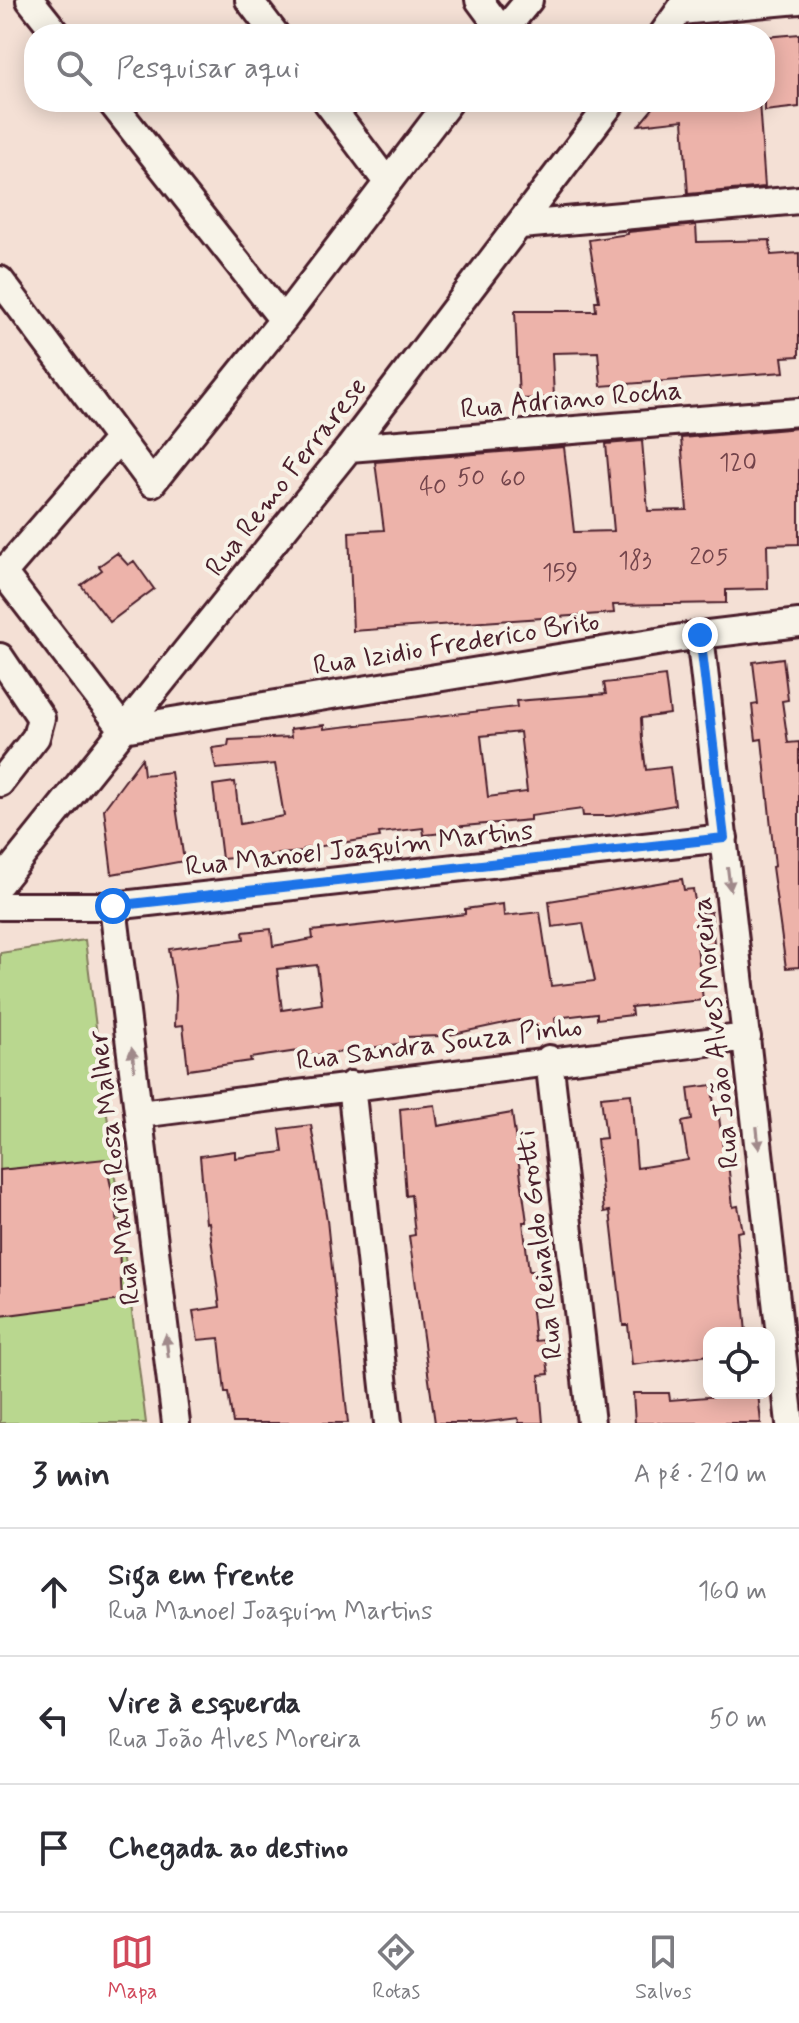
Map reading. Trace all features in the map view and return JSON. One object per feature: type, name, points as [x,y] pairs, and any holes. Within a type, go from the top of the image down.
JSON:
[{"type":"street","points":[[30,0],[49,24]]},
{"type":"street","points":[[249,0],[267,24]]},
{"type":"street","points":[[479,0],[496,24]]},
{"type":"street","points":[[509,24],[529,0]]},
{"type":"street","points":[[670,24],[683,6],[799,0]]},
{"type":"street","points":[[119,112],[283,320]]},
{"type":"street","points":[[334,112],[387,182]]},
{"type":"street","points":[[0,280],[152,483],[283,320],[441,112]]},
{"type":"street","name":"Rua Remo Ferrarese","points":[[0,883],[349,448],[605,112]]},
{"type":"street","points":[[521,225],[799,200]]},
{"type":"street","name":"Rua Adriano Rocha","points":[[349,448],[799,412]]},
{"type":"street","points":[[119,439],[1,571],[123,729]]},
{"type":"street","name":"Rua Izidio Frederico Brito","points":[[123,729],[700,635],[799,623]]},
{"type":"street","name":"Rua João Alves Moreira","points":[[700,635],[790,1423]]},
{"type":"street","points":[[0,657],[41,718],[36,737],[0,783]]},
{"type":"street","name":"Rua Manoel Joaquim Martins","points":[[0,906],[113,906],[724,838]]},
{"type":"street","name":"Rua Maria Rosa Malher","points":[[113,906],[176,1423]]},
{"type":"street","name":"Rua Sandra Souza Pinho","points":[[140,1114],[549,1059],[747,1037]]},
{"type":"street","name":"Rua Reinaldo Grotti","points":[[549,1059],[591,1423]]},
{"type":"street","points":[[351,1085],[388,1423]]},
{"type":"green space","points":[[85,940],[146,1423],[0,1423],[0,953]]},
{"type":"building","points":[[799,34],[799,107],[775,110],[775,36]]},
{"type":"building","points":[[650,112],[760,112],[765,187],[688,194],[683,120],[639,125]]},
{"type":"building","points":[[696,225],[697,242],[770,240],[771,255],[799,253],[799,356],[782,357],[784,372],[601,386],[598,352],[552,353],[554,398],[519,399],[515,311],[596,311],[595,301],[599,301],[589,240],[628,232]]},
{"type":"building","points":[[799,428],[799,544],[767,545],[768,589],[726,590],[726,603],[613,605],[614,613],[353,631],[349,532],[384,530],[375,462],[564,447],[574,532],[614,531],[606,444],[642,441],[648,511],[687,510],[681,438]]},
{"type":"building","points":[[117,553],[128,565],[134,561],[154,589],[110,622],[81,585],[102,570],[99,566]]},
{"type":"building","points":[[783,658],[788,700],[782,701],[788,743],[799,742],[799,967],[786,968],[772,867],[775,866],[762,739],[756,740],[752,705],[758,704],[753,662]]},
{"type":"building","points":[[665,676],[670,714],[641,718],[642,739],[646,770],[670,767],[675,805],[610,816],[583,816],[582,809],[530,816],[530,820],[453,827],[453,832],[424,835],[423,828],[379,833],[380,837],[303,849],[303,852],[222,859],[213,785],[235,782],[240,824],[284,816],[275,764],[216,769],[212,748],[228,746],[229,740],[291,737],[290,729],[324,725],[324,729],[517,707],[516,701],[606,694],[604,683]],"holes":[[[520,732],[527,792],[488,797],[481,736]]]},
{"type":"building","points":[[142,758],[144,775],[171,772],[184,861],[112,874],[104,809]]},
{"type":"building","points":[[682,879],[684,890],[693,889],[697,913],[711,912],[714,943],[697,945],[703,1000],[631,1007],[632,1015],[597,1019],[597,1013],[555,1018],[556,1026],[521,1030],[519,1020],[444,1036],[404,1037],[405,1043],[329,1054],[298,1056],[298,1051],[188,1070],[183,1025],[175,1026],[176,995],[169,949],[244,939],[243,932],[271,929],[273,946],[313,939],[312,931],[465,914],[465,909],[503,904],[504,916],[540,912],[551,986],[595,981],[583,923],[552,927],[549,901]],"holes":[[[317,965],[322,1004],[282,1010],[277,969]]]},
{"type":"building","points":[[712,1085],[715,1118],[719,1117],[724,1155],[727,1154],[733,1207],[738,1206],[743,1231],[737,1232],[745,1327],[703,1327],[703,1356],[632,1365],[628,1325],[623,1325],[610,1211],[604,1212],[597,1139],[606,1138],[601,1097],[631,1094],[637,1168],[688,1160],[682,1122],[692,1120],[688,1088]]},
{"type":"building","points":[[435,1105],[438,1126],[512,1113],[527,1222],[523,1222],[529,1271],[534,1271],[538,1301],[531,1302],[535,1341],[544,1340],[549,1374],[539,1375],[543,1423],[519,1423],[518,1418],[480,1423],[435,1423],[409,1236],[415,1235],[411,1195],[406,1196],[400,1109]]},
{"type":"building","points":[[311,1125],[327,1220],[348,1423],[233,1423],[228,1393],[225,1393],[219,1338],[198,1340],[193,1311],[220,1307],[209,1222],[206,1223],[200,1156],[235,1151],[235,1158],[283,1152],[280,1129]]},
{"type":"building","points":[[105,1159],[117,1214],[122,1300],[0,1316],[0,1170]]},
{"type":"building","points":[[633,1393],[669,1393],[670,1400],[759,1399],[761,1423],[635,1423]]},
{"type":"route","points":[[113,906],[724,838],[700,635]]}]
